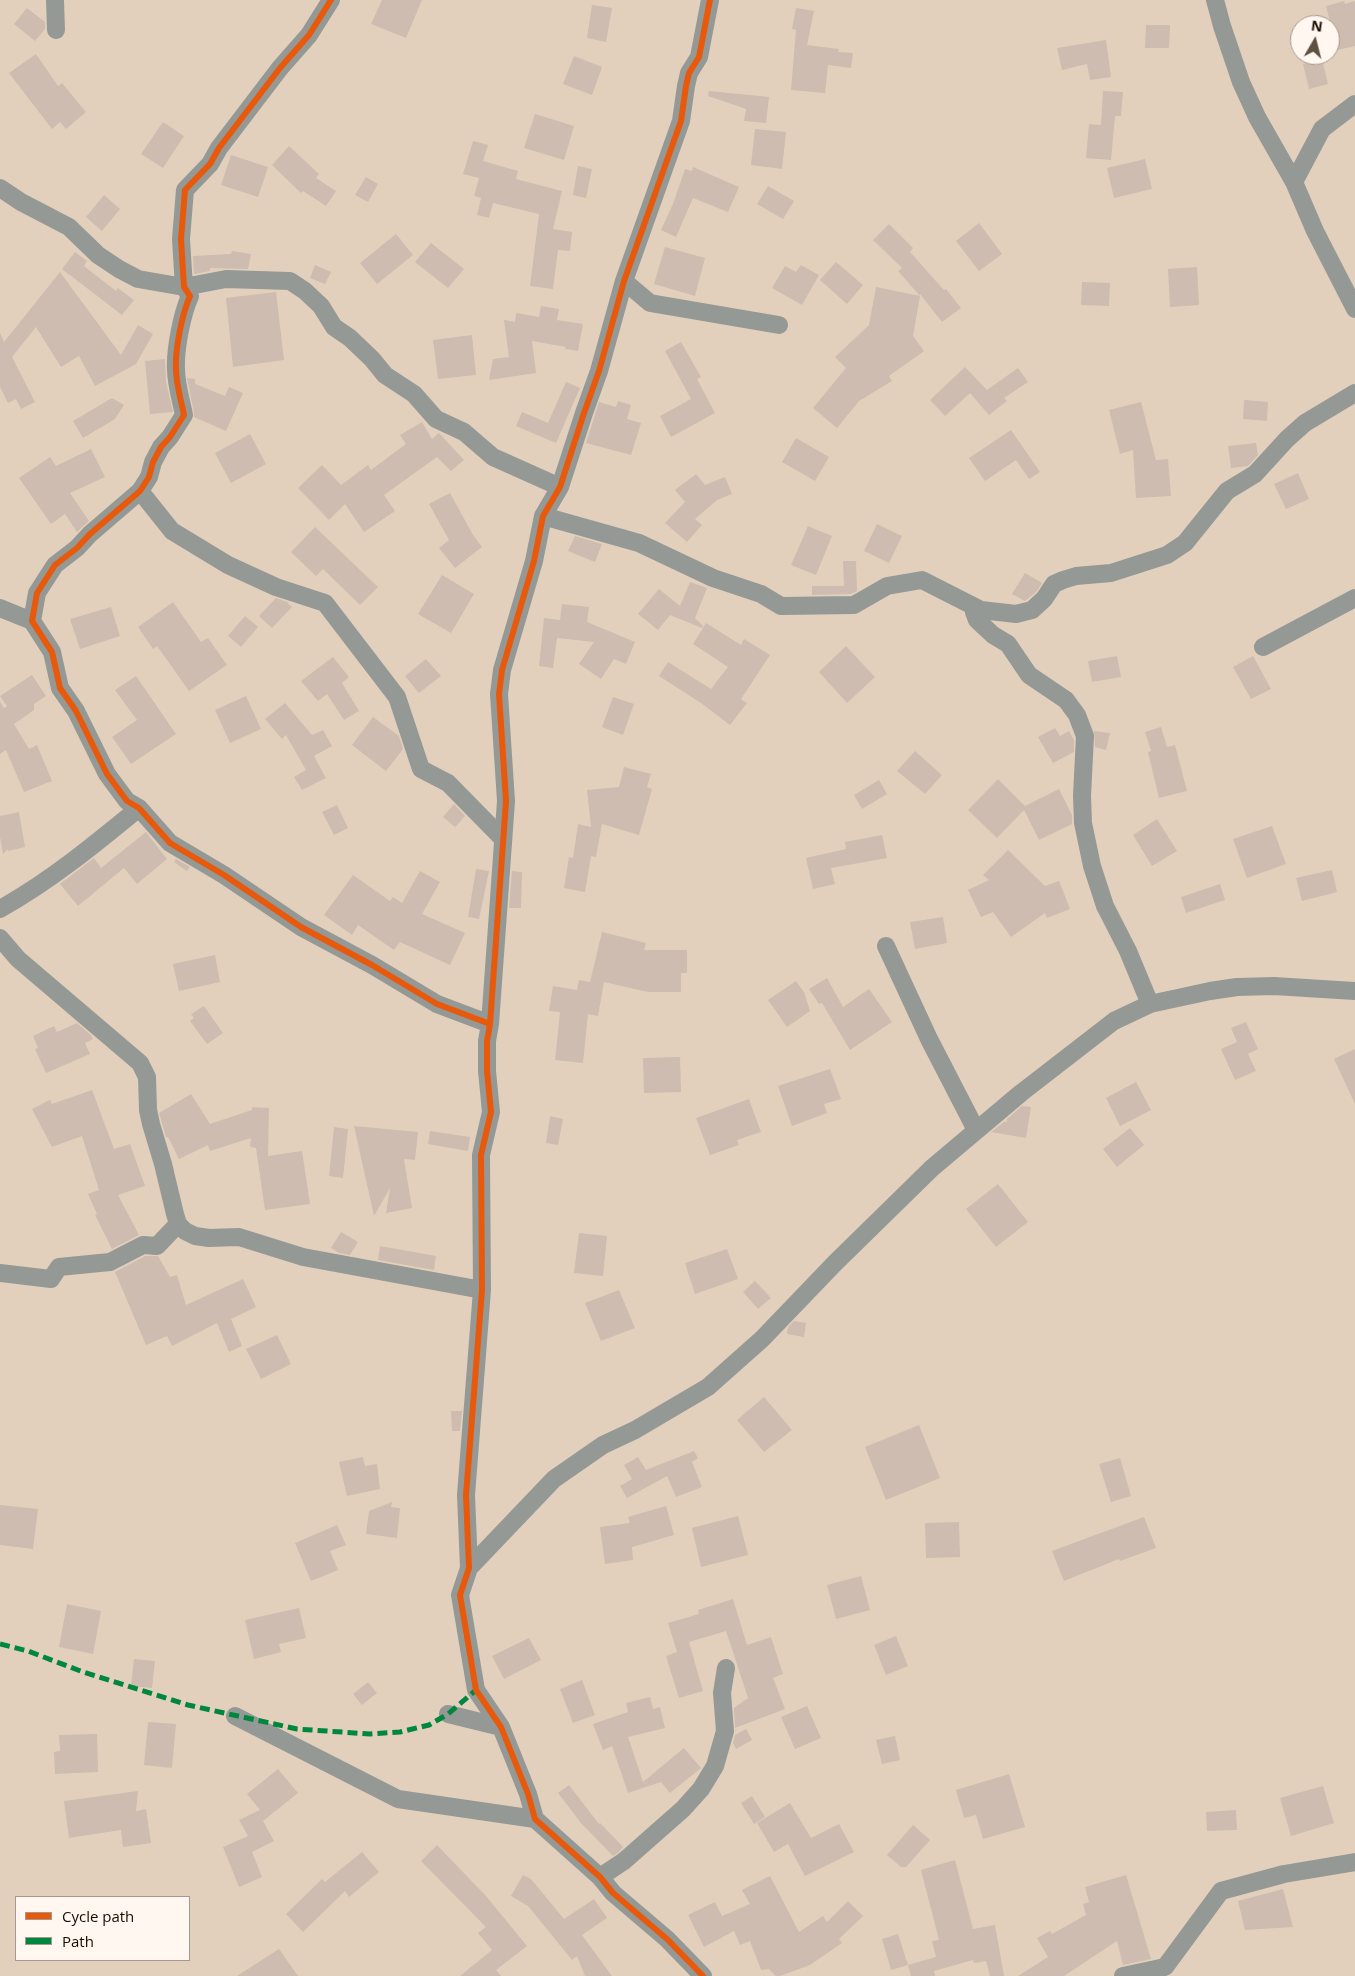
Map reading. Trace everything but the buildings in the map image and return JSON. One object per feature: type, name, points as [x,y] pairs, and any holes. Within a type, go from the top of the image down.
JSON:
[{"type":"street","points":[[55,0],[56,30]]},
{"type":"street","points":[[32,621],[37,593],[55,565],[77,548],[90,534],[140,491],[149,476],[153,462],[161,447],[184,415],[176,368],[182,321],[190,296],[184,287],[181,238],[185,190],[210,164],[219,148],[280,68],[309,34],[331,0]]},
{"type":"street","points":[[534,1819],[528,1794],[501,1727],[476,1690],[460,1595],[469,1568],[466,1495],[482,1290],[481,1155],[491,1112],[487,1071],[487,1041],[490,1024],[506,801],[499,694],[502,670],[534,561],[543,516],[560,487],[599,371],[624,281],[681,121],[689,73],[699,57],[710,0]]},
{"type":"street","points":[[1215,0],[1241,82],[1257,118],[1294,182],[1315,230],[1355,309]]},
{"type":"street","points":[[1294,182],[1322,129],[1355,104]]},
{"type":"street","points":[[0,188],[21,202],[69,227],[98,255],[138,279],[184,287],[226,279],[290,281],[305,291],[321,306],[334,327],[350,338],[372,359],[385,375],[414,394],[436,419],[464,432],[493,457],[560,487]]},
{"type":"street","points":[[624,281],[650,303],[779,324]]},
{"type":"street","points":[[543,516],[639,543],[713,578],[761,594],[781,606],[854,605],[887,586],[922,580],[981,610],[1016,614],[1032,610],[1044,599],[1054,584],[1063,580],[1076,576],[1111,573],[1168,555],[1185,543],[1227,492],[1255,474],[1293,433],[1305,423],[1355,393]]},
{"type":"street","points":[[140,491],[172,530],[228,565],[276,587],[326,603],[397,697],[422,769],[448,782],[503,839]]},
{"type":"street","points":[[1263,647],[1355,598]]},
{"type":"street","points":[[0,608],[32,621],[52,652],[60,688],[76,711],[108,774],[127,801],[139,808],[170,843],[224,875],[301,927],[372,965],[438,1004],[490,1024]]},
{"type":"street","points":[[981,610],[974,612],[976,620],[993,635],[1008,644],[1029,675],[1066,700],[1076,715],[1085,736],[1082,796],[1084,822],[1092,866],[1105,906],[1128,951],[1150,1004]]},
{"type":"street","points":[[0,909],[30,892],[80,856],[139,808]]},
{"type":"street","points":[[0,938],[18,959],[140,1063],[147,1077],[148,1110],[151,1124],[178,1224],[185,1231],[194,1236],[209,1238],[239,1237],[303,1258],[482,1290]]},
{"type":"street","points":[[886,946],[929,1039],[976,1130]]},
{"type":"street","points":[[469,1568],[554,1479],[603,1445],[644,1425],[708,1387],[762,1339],[903,1196],[976,1130],[1114,1020],[1150,1004],[1236,988],[1274,986],[1355,991]]},
{"type":"street","points":[[0,1273],[51,1279],[59,1267],[110,1262],[144,1245],[157,1246],[178,1224]]},
{"type":"street","points":[[600,1877],[624,1861],[683,1809],[701,1789],[715,1766],[725,1732],[722,1693],[726,1668]]},
{"type":"street","points":[[448,1714],[501,1727]]},
{"type":"street","points":[[235,1716],[398,1799],[534,1819],[600,1877],[613,1893],[667,1939],[703,1976]]},
{"type":"street","points":[[1123,1976],[1165,1967],[1221,1891],[1284,1874],[1355,1862]]},
{"type":"marked path","points":[[0,1644],[28,1651],[83,1672],[188,1705],[297,1729],[370,1734],[400,1732],[429,1725],[448,1714],[476,1690]]},
{"type":"cycle path","points":[[331,0],[309,35],[280,68],[219,148],[210,164],[185,190],[181,239],[184,287],[190,296],[184,312],[176,361],[177,380],[184,415],[161,447],[153,462],[149,477],[140,491],[90,534],[77,548],[55,565],[37,593],[32,621],[52,652],[60,688],[76,711],[107,774],[127,801],[139,808],[170,843],[224,875],[301,927],[372,965],[437,1004],[490,1024]]},
{"type":"cycle path","points":[[703,1976],[667,1939],[613,1893],[600,1877],[535,1819],[528,1794],[501,1727],[476,1690],[460,1595],[469,1568],[466,1495],[482,1290],[481,1155],[491,1112],[487,1071],[487,1041],[490,1024],[506,801],[499,694],[502,670],[534,561],[543,516],[560,487],[599,371],[624,281],[681,121],[689,73],[699,57],[710,0]]}]
